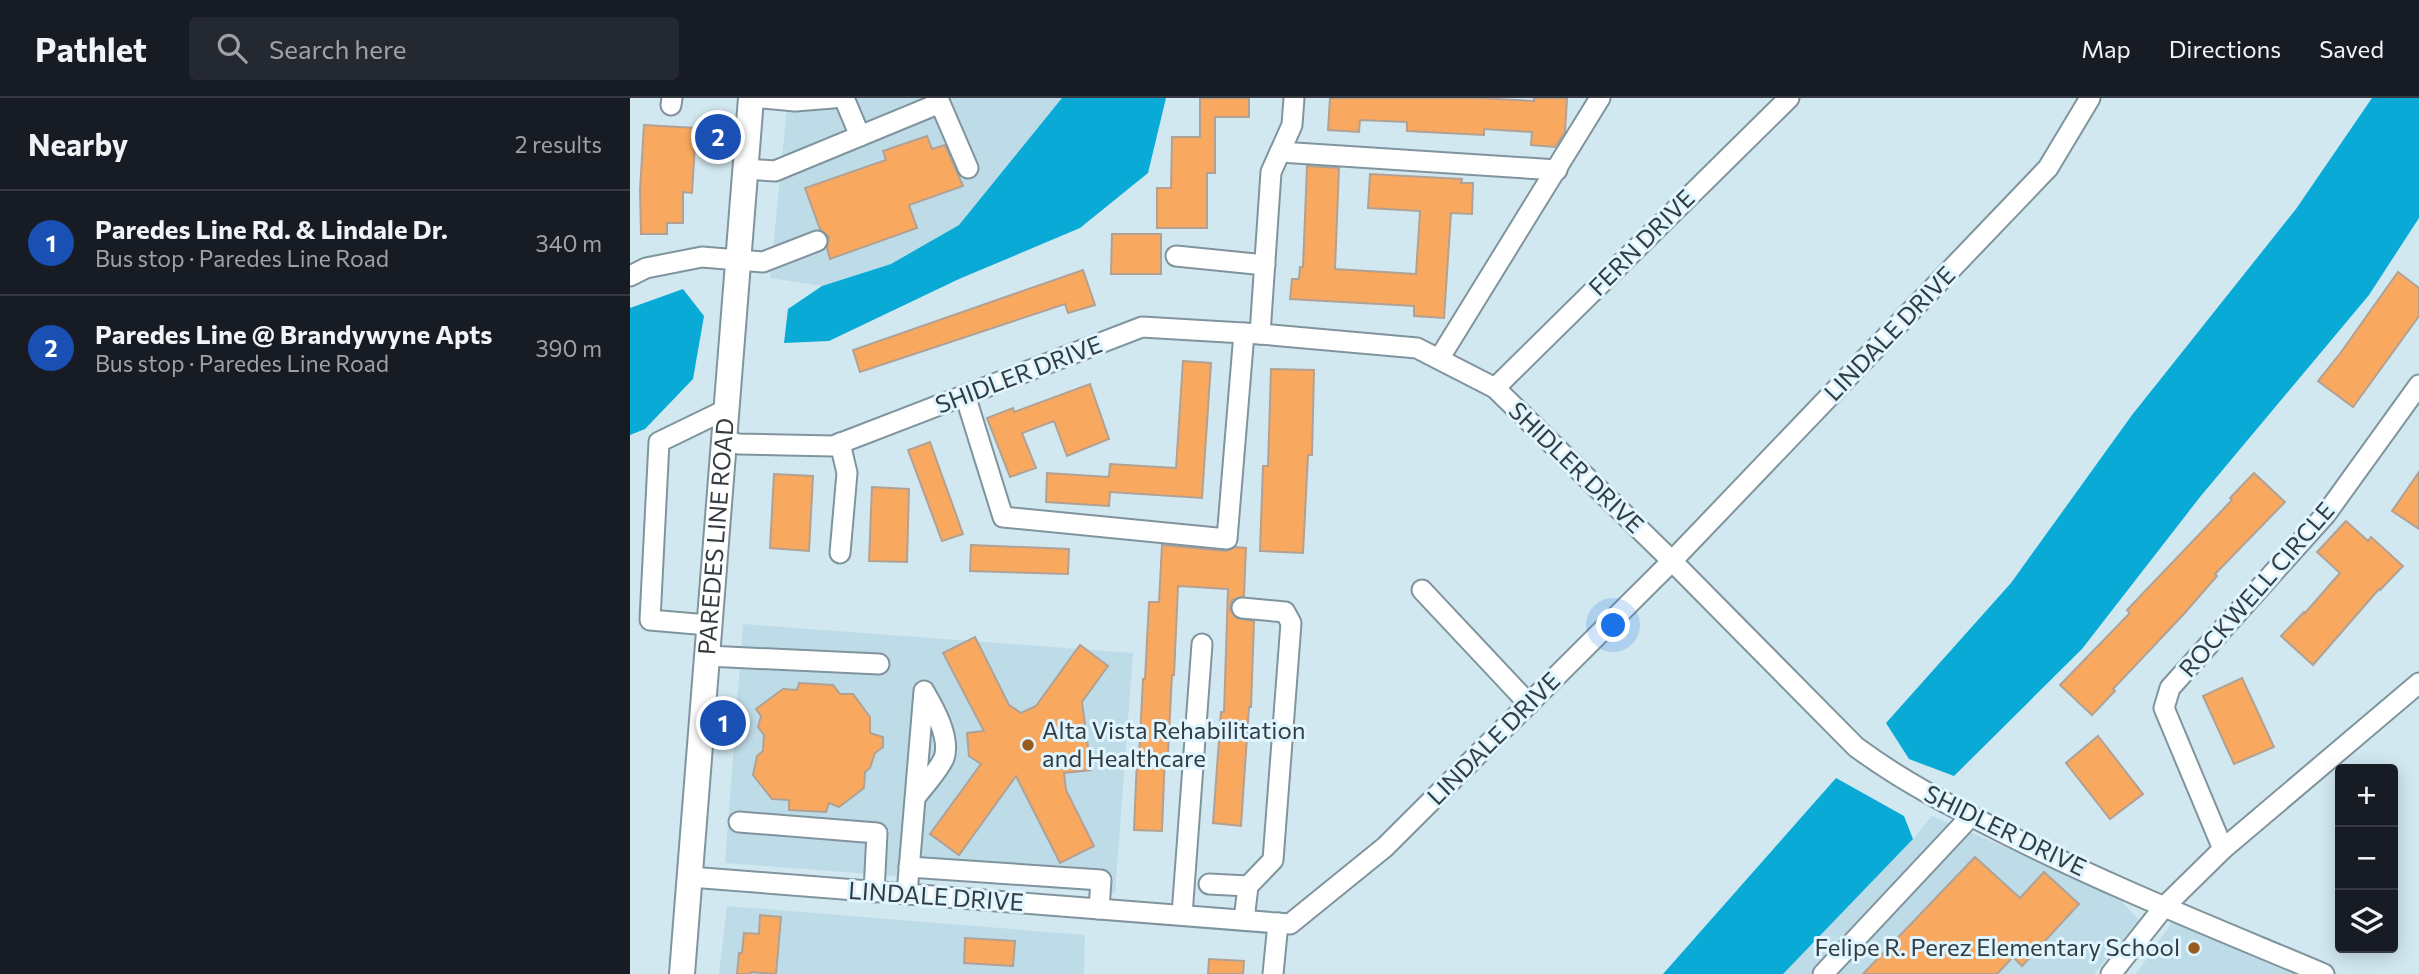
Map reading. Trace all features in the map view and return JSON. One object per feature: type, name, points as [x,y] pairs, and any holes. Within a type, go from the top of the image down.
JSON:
[{"type":"main road","name":"PAREDES LINE ROAD","points":[[682,974],[751,98]]},
{"type":"street","points":[[761,98],[795,101],[833,98]]},
{"type":"street","points":[[844,98],[860,136]]},
{"type":"street","points":[[965,395],[1003,517],[1227,539],[1252,333],[1265,265],[1271,172],[1292,125],[1294,98]]},
{"type":"street","points":[[1439,359],[1600,98]]},
{"type":"street","name":"FERN DRIVE","points":[[1495,388],[1789,98]]},
{"type":"street","name":"LINDALE DRIVE","points":[[690,877],[1290,924],[1385,847],[1672,561],[2048,168],[2090,98]]},
{"type":"street","points":[[745,169],[775,172],[940,103],[968,168]]},
{"type":"street","points":[[1280,152],[1557,170]]},
{"type":"street","points":[[630,276],[646,268],[702,257],[763,262],[817,241]]},
{"type":"street","points":[[1176,256],[1265,265]]},
{"type":"street","name":"SHIDLER DRIVE","points":[[724,441],[739,444],[833,446],[1142,327],[1252,333],[1417,348],[1495,388],[1672,561],[1856,747],[1900,778],[2039,850],[2164,907],[2324,974]]},
{"type":"street","name":"ROCKWELL CIRCLE","points":[[2223,849],[2164,708],[2170,688],[2326,514],[2419,385]]},
{"type":"street","points":[[708,625],[650,620],[659,442],[727,409]]},
{"type":"street","points":[[840,443],[847,473],[840,553]]},
{"type":"street","points":[[1422,590],[1529,704]]},
{"type":"street","points":[[1242,607],[1285,612],[1291,623],[1273,860],[1248,886],[1244,920]]},
{"type":"street","points":[[1182,915],[1202,644]]},
{"type":"street","points":[[707,656],[879,664]]},
{"type":"street","points":[[2111,974],[2164,907],[2223,849],[2419,683]]},
{"type":"street","points":[[906,894],[915,798]]},
{"type":"street","points":[[1824,974],[1971,816]]},
{"type":"street","points":[[739,822],[877,833],[874,892]]},
{"type":"street","points":[[909,867],[1101,880],[1100,909]]},
{"type":"street","points":[[1209,884],[1248,886]]},
{"type":"street","points":[[1273,974],[1278,923]]},
{"type":"shaded area","points":[[788,98],[1062,98],[959,225],[891,264],[822,286],[770,278]]},
{"type":"shaded area","points":[[743,624],[1133,653],[1115,893],[725,863]]},
{"type":"shaded area","points":[[1932,816],[2115,894],[2139,920],[2094,974],[1780,974],[1913,839]]},
{"type":"shaded area","points":[[727,906],[1085,935],[1084,974],[719,974]]},
{"type":"shaded area","name":"Felipe R. Perez Elementary School","points":[[2172,922],[2294,974],[2136,974]]},
{"type":"water","points":[[1062,98],[1166,98],[1148,173],[1080,228],[959,279],[829,341],[784,343],[788,309],[822,286],[891,264],[959,225]]},
{"type":"water","points":[[2372,98],[2419,98],[2419,218],[2369,295],[2200,497],[2082,649],[1954,776],[1909,759],[1886,723],[2011,583],[2132,415],[2296,209]]},
{"type":"water","points":[[683,289],[704,316],[693,379],[645,429],[630,435],[630,308]]},
{"type":"water","points":[[1836,778],[1904,816],[1913,839],[1783,974],[1663,974]]},
{"type":"building","points":[[1200,98],[1249,98],[1249,117],[1215,117],[1215,173],[1207,173],[1207,228],[1157,228],[1157,188],[1171,188],[1172,137],[1200,137]]},
{"type":"building","points":[[1330,98],[1479,98],[1534,101],[1534,98],[1567,98],[1565,132],[1555,147],[1531,145],[1532,132],[1484,129],[1484,135],[1407,131],[1407,122],[1360,120],[1359,132],[1328,130]]},
{"type":"building","points":[[644,125],[696,128],[692,193],[683,192],[683,223],[667,223],[667,234],[641,234],[640,190]]},
{"type":"building","points":[[927,136],[932,149],[945,145],[963,186],[909,205],[917,228],[830,259],[827,248],[829,237],[820,229],[805,188],[886,160],[883,151]]},
{"type":"building","points":[[1307,166],[1339,168],[1335,269],[1416,274],[1420,211],[1368,208],[1370,174],[1462,179],[1461,183],[1473,183],[1472,214],[1451,213],[1444,318],[1414,316],[1414,306],[1290,299],[1292,279],[1299,279],[1300,267],[1303,267]]},
{"type":"building","points":[[1112,234],[1161,234],[1161,274],[1111,274]]},
{"type":"building","points":[[1083,270],[1095,305],[1068,313],[1065,304],[860,372],[853,350]]},
{"type":"building","points":[[2398,272],[2419,288],[2419,316],[2353,407],[2318,381]]},
{"type":"building","points":[[1183,361],[1211,363],[1202,498],[1110,492],[1109,506],[1046,502],[1047,473],[1109,477],[1110,464],[1176,468]]},
{"type":"building","points":[[1271,369],[1314,370],[1312,455],[1308,455],[1303,553],[1260,551],[1263,466],[1268,466]]},
{"type":"building","points":[[1090,384],[1109,439],[1067,456],[1054,421],[1022,433],[1036,468],[1010,477],[987,418],[1013,408],[1014,412]]},
{"type":"building","points":[[930,442],[963,534],[942,541],[908,450]]},
{"type":"building","points":[[2419,472],[2419,529],[2392,511]]},
{"type":"building","points":[[2254,473],[2285,502],[2215,574],[2217,576],[2183,615],[2092,715],[2060,685],[2130,613],[2127,610],[2232,500],[2230,498]]},
{"type":"building","points":[[774,474],[813,476],[809,551],[770,548]]},
{"type":"building","points":[[872,487],[909,489],[907,562],[869,561]]},
{"type":"building","points":[[2346,521],[2368,541],[2371,537],[2403,566],[2379,589],[2313,665],[2281,636],[2340,573],[2317,552]]},
{"type":"building","points":[[971,545],[1069,549],[1068,574],[970,571]]},
{"type":"building","points":[[1162,545],[1226,551],[1235,547],[1246,548],[1244,596],[1232,600],[1230,608],[1236,618],[1254,621],[1251,707],[1241,826],[1213,823],[1221,712],[1224,712],[1228,589],[1178,586],[1162,831],[1134,830],[1149,602],[1159,602]]},
{"type":"building","name":"Alta Vista Rehabilitation and Healthcare","points":[[975,637],[1009,705],[1021,713],[1036,706],[1080,645],[1108,666],[1082,702],[1091,770],[1064,773],[1066,790],[1094,846],[1060,863],[1016,776],[959,855],[930,834],[981,764],[969,756],[967,733],[984,731],[943,653]]},
{"type":"building","points":[[2242,678],[2274,747],[2234,764],[2203,696]]},
{"type":"building","points":[[799,683],[833,685],[840,694],[853,694],[870,717],[870,733],[883,737],[883,747],[875,753],[870,768],[865,772],[864,788],[839,807],[829,803],[826,812],[789,810],[789,800],[772,799],[753,775],[757,756],[763,751],[764,735],[758,727],[761,716],[756,709],[783,689],[797,690]]},
{"type":"building","points":[[2098,736],[2143,794],[2110,819],[2066,763]]},
{"type":"building","points":[[1975,857],[2020,898],[2044,872],[2079,904],[2022,966],[2013,957],[1997,974],[1863,974]]},
{"type":"building","points":[[760,915],[781,917],[776,974],[737,974],[744,933],[759,934]]},
{"type":"building","points":[[965,938],[1015,941],[1013,966],[964,963]]},
{"type":"building","points":[[1209,959],[1244,961],[1243,974],[1208,974]]},
{"type":"place","name":"Paredes Line @ Brandywyne Apts","points":[[718,137]]},
{"type":"place","name":"Paredes Line Rd. & Lindale Dr.","points":[[723,723]]},
{"type":"place","name":"Alta Vista Rehabilitation and Healthcare","points":[[1028,745]]},
{"type":"place","name":"Felipe R. Perez Elementary School","points":[[2194,948]]}]
